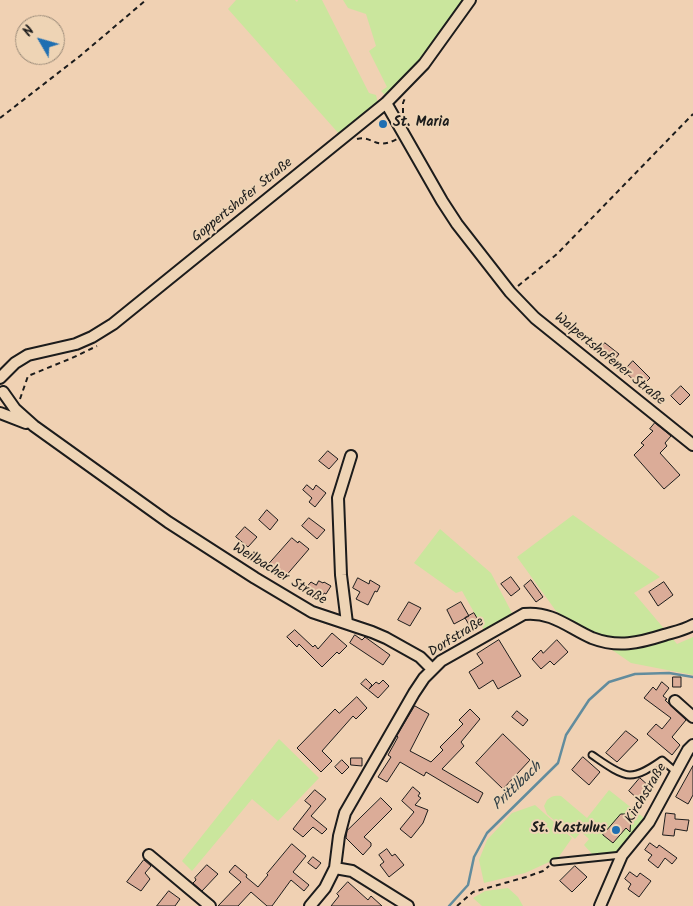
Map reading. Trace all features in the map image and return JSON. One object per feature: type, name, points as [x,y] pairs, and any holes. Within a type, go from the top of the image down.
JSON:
[{"type":"street","name":"Goppertshofer Straße","points":[[0,378],[15,363],[28,355],[76,344],[92,337],[112,324],[386,103],[424,64],[470,0]]},
{"type":"street","name":"Walpertshofener Straße","points":[[386,103],[442,201],[510,292],[535,318],[693,445]]},
{"type":"street","points":[[0,406],[2,389]]},
{"type":"street","points":[[2,389],[15,408],[34,426]]},
{"type":"street","points":[[0,413],[34,426]]},
{"type":"street","name":"Weilbacher Straße","points":[[34,426],[168,522],[255,578],[312,612],[386,638],[420,657],[432,669]]},
{"type":"street","points":[[347,623],[341,575],[338,498],[351,456]]},
{"type":"street","name":"Dorfstraße","points":[[310,906],[325,888],[335,868],[339,836],[345,813],[355,794],[414,693],[432,669],[441,661],[524,614],[533,613],[550,616],[592,638],[612,644],[640,643],[693,625]]},
{"type":"street","points":[[675,701],[693,717]]},
{"type":"street","name":"Kirchstraße","points":[[600,906],[622,856],[649,822],[693,745]]},
{"type":"street","points":[[149,855],[210,906]]},
{"type":"street","points":[[335,868],[352,871],[408,906]]},
{"type":"lane","points":[[592,755],[611,768],[629,776],[645,771],[662,760],[676,773]]},
{"type":"lane","points":[[554,862],[622,856]]},
{"type":"path","points":[[0,118],[80,56],[146,0]]},
{"type":"path","points":[[510,292],[556,254],[693,114]]},
{"type":"path","points":[[457,906],[473,892],[543,871],[554,862]]},
{"type":"green space","points":[[236,0],[295,0],[297,2],[298,0],[322,0],[369,93],[376,95],[378,104],[340,135],[228,9]]},
{"type":"green space","points":[[343,0],[465,0],[421,61],[389,96],[381,91],[387,87],[369,51],[376,46],[366,14],[348,8]]},
{"type":"green space","points":[[573,515],[660,577],[634,593],[677,644],[693,637],[693,675],[631,663],[556,611],[517,557]]},
{"type":"green space","points":[[440,529],[491,573],[512,613],[484,630],[462,591],[456,593],[414,563]]},
{"type":"green space","points":[[279,739],[319,778],[278,821],[252,799],[192,871],[182,861]]},
{"type":"green space","points":[[609,790],[648,821],[622,854],[593,855],[584,845],[589,839],[581,832],[575,839],[547,814],[544,806],[550,798],[561,796],[587,818]]},
{"type":"green space","points":[[535,805],[572,838],[558,858],[525,873],[484,883],[479,860],[487,840],[512,813]]},
{"type":"green space","points":[[508,888],[518,897],[523,906],[482,906],[473,898],[485,891]]},
{"type":"building","points":[[605,343],[619,354],[612,363],[598,351]]},
{"type":"building","points":[[633,361],[650,378],[641,387],[624,371]]},
{"type":"building","points":[[681,386],[690,395],[680,405],[671,396]]},
{"type":"building","points":[[655,423],[671,436],[665,443],[667,446],[660,453],[680,475],[664,489],[634,455],[644,445],[641,443],[653,431],[650,429]]},
{"type":"building","points":[[328,451],[338,459],[329,469],[319,461]]},
{"type":"building","points":[[307,485],[313,490],[316,485],[326,493],[315,507],[309,502],[312,498],[303,490]]},
{"type":"building","points":[[267,510],[278,520],[270,530],[259,520]]},
{"type":"building","points":[[309,518],[325,530],[317,539],[302,526]]},
{"type":"building","points":[[245,527],[257,537],[248,547],[236,537]]},
{"type":"building","points":[[292,538],[309,549],[284,578],[269,564]]},
{"type":"building","points":[[511,577],[520,589],[511,596],[501,584]]},
{"type":"building","points":[[358,578],[369,584],[370,580],[380,586],[377,592],[375,591],[368,605],[356,599],[360,592],[353,588]]},
{"type":"building","points":[[531,580],[543,597],[536,602],[524,586]]},
{"type":"building","points":[[319,581],[331,586],[319,601],[303,591],[311,582],[316,585]]},
{"type":"building","points":[[664,582],[673,595],[658,606],[649,592]]},
{"type":"building","points":[[409,602],[421,608],[410,626],[398,620]]},
{"type":"building","points":[[461,602],[469,616],[454,624],[447,610]]},
{"type":"building","points":[[474,613],[480,623],[471,628],[465,618]]},
{"type":"building","points":[[295,630],[313,647],[315,645],[318,649],[332,633],[347,646],[339,654],[337,652],[322,667],[299,644],[297,647],[287,637]]},
{"type":"building","points":[[355,635],[362,640],[365,637],[390,655],[383,665],[350,643]]},
{"type":"building","points":[[499,640],[521,676],[498,689],[493,680],[479,689],[469,672],[483,663],[477,654]]},
{"type":"building","points":[[557,640],[568,652],[554,665],[550,661],[541,669],[532,659],[541,650],[543,653]]},
{"type":"building","points":[[673,677],[681,677],[681,687],[673,687]]},
{"type":"building","points":[[366,679],[372,685],[369,689],[376,682],[379,684],[383,680],[389,686],[378,698],[361,684]]},
{"type":"building","points":[[662,682],[669,688],[663,696],[667,699],[665,700],[686,720],[672,737],[680,745],[672,755],[647,734],[656,724],[662,729],[671,718],[644,698],[653,687],[656,690]]},
{"type":"building","points":[[357,697],[367,708],[356,719],[353,716],[322,751],[332,761],[321,772],[297,748],[335,709],[339,713]]},
{"type":"building","points":[[415,706],[429,714],[410,751],[431,762],[443,750],[440,747],[463,724],[459,720],[470,709],[480,719],[461,742],[464,746],[442,769],[483,793],[478,803],[426,772],[424,776],[400,762],[387,782],[378,777],[391,757],[388,755]]},
{"type":"building","points":[[517,711],[528,720],[523,726],[512,717]]},
{"type":"building","points":[[626,731],[638,740],[617,762],[606,753]]},
{"type":"building","points":[[503,734],[530,760],[503,789],[476,763]]},
{"type":"building","points":[[583,757],[600,772],[589,785],[572,770]]},
{"type":"building","points":[[351,758],[362,758],[362,766],[351,765]]},
{"type":"building","points":[[342,760],[349,767],[342,774],[335,767]]},
{"type":"building","points":[[693,766],[693,795],[688,804],[676,797]]},
{"type":"building","points":[[640,778],[650,787],[639,800],[629,791]]},
{"type":"building","points":[[413,787],[420,793],[418,796],[421,798],[415,805],[428,810],[423,823],[411,838],[400,829],[414,812],[402,801]]},
{"type":"building","points":[[315,790],[326,799],[311,816],[327,829],[322,834],[313,827],[303,837],[293,829],[311,806],[305,801]]},
{"type":"building","points":[[381,798],[392,809],[364,837],[371,843],[371,846],[363,855],[346,838],[347,831]]},
{"type":"building","points":[[666,813],[675,814],[675,819],[689,820],[687,831],[675,829],[674,836],[663,835]]},
{"type":"building","name":"St. Kastulus","points":[[621,814],[627,814],[631,817],[630,832],[626,828],[613,843],[603,835]]},
{"type":"building","points":[[650,843],[657,848],[659,845],[677,858],[672,864],[665,858],[658,868],[648,860],[652,855],[645,850]]},
{"type":"building","points":[[292,844],[306,856],[293,872],[309,885],[304,891],[291,880],[272,906],[267,906],[251,892],[238,906],[218,906],[241,882],[229,872],[235,865],[258,887]]},
{"type":"building","points":[[387,849],[392,856],[395,854],[404,865],[389,877],[380,865],[384,862],[379,855]]},
{"type":"building","points":[[313,857],[321,863],[316,869],[308,863]]},
{"type":"building","points":[[144,860],[151,866],[145,873],[150,879],[141,891],[127,882]]},
{"type":"building","points":[[207,865],[218,874],[202,891],[193,883]]},
{"type":"building","points":[[575,866],[587,877],[572,892],[560,881]]},
{"type":"building","points":[[630,872],[637,877],[640,873],[651,881],[639,897],[628,889],[631,884],[625,879]]},
{"type":"building","points":[[348,882],[368,900],[371,896],[382,906],[331,906],[339,896],[337,894]]},
{"type":"building","points":[[169,891],[180,899],[175,906],[157,906]]},
{"type":"waterway","name":"Prittlbach","points":[[449,906],[468,885],[474,857],[487,833],[558,763],[566,735],[589,700],[609,682],[635,674],[669,673],[693,677]]},
{"type":"place","name":"St. Maria","points":[[383,124]]},
{"type":"place","name":"St. Kastulus","points":[[616,830]]}]
